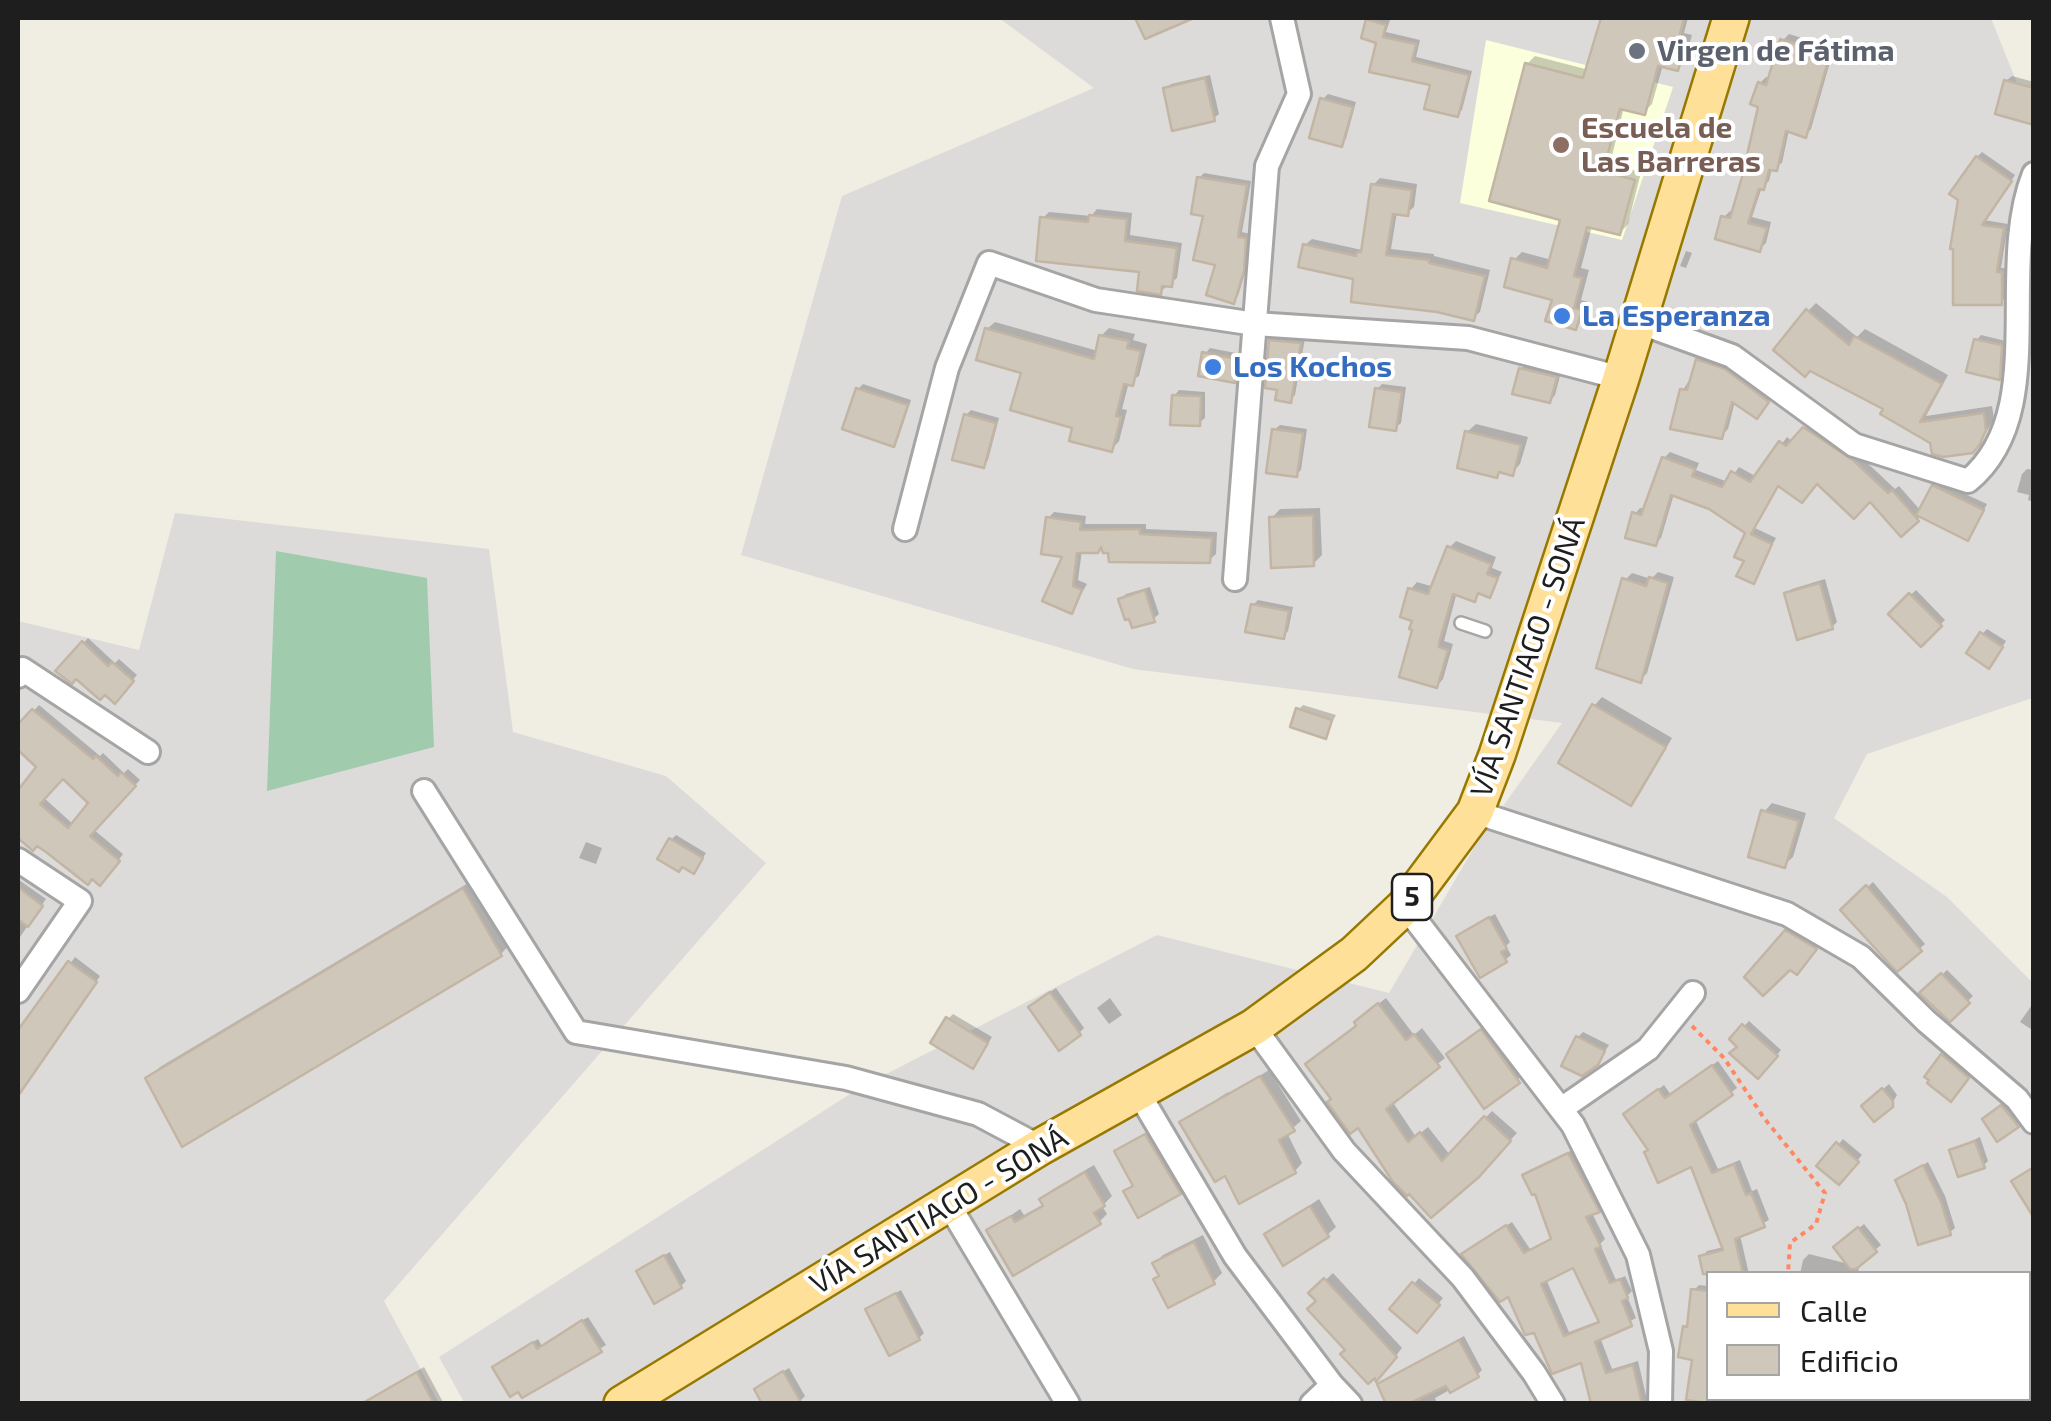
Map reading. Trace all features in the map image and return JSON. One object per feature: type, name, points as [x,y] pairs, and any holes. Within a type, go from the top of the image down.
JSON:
[{"type":"main road","name":"VÍA SANTIAGO - SONÁ","points":[[622,1404],[1040,1147],[1254,1027],[1354,954],[1405,906],[1475,812],[1621,378],[1731,18]]},
{"type":"street","points":[[1235,580],[1267,166],[1299,94],[1282,18]]},
{"type":"street","points":[[1638,322],[1732,356],[1854,445],[1968,480],[1983,472],[2012,436],[2026,399],[2023,246],[2026,194],[2034,174]]},
{"type":"street","points":[[905,528],[947,368],[988,263],[1096,300],[1255,324],[1468,338],[1621,378]]},
{"type":"street","points":[[18,676],[22,670],[148,752]]},
{"type":"street","points":[[424,791],[576,1032],[846,1078],[978,1114],[1040,1147]]},
{"type":"street","points":[[1475,812],[1787,914],[1861,958],[1926,1021],[2017,1099],[2034,1122]]},
{"type":"street","points":[[18,860],[80,901],[18,991]]},
{"type":"street","points":[[1405,906],[1573,1125],[1638,1255],[1661,1351],[1660,1404]]},
{"type":"street","points":[[1561,1109],[1648,1050],[1693,993]]},
{"type":"street","points":[[1254,1027],[1344,1151],[1463,1278],[1554,1404]]},
{"type":"street","points":[[1138,1092],[1235,1256],[1332,1386],[1350,1404]]},
{"type":"street","points":[[949,1205],[1068,1404]]},
{"type":"street","points":[[1312,1404],[1332,1386]]},
{"type":"lane","points":[[1461,623],[1485,631]]},
{"type":"path","points":[[1678,1012],[1724,1058],[1764,1118],[1825,1193],[1816,1224],[1790,1243],[1788,1271]]},
{"type":"shaded area","points":[[999,18],[1991,18],[2033,123],[2033,693],[2032,698],[1867,754],[1834,818],[1947,897],[2033,983],[2033,1291],[2031,1271],[1706,1271],[1706,1401],[1926,1403],[465,1404],[439,1357],[861,1087],[1157,935],[1389,993],[1475,846],[1562,723],[1133,669],[741,555],[842,196],[1094,88]]},
{"type":"shaded area","name":"Escuela de Las Barreras","points":[[1486,40],[1673,87],[1622,240],[1460,203]]},
{"type":"shaded area","points":[[175,513],[489,549],[513,732],[666,776],[766,863],[384,1301],[439,1403],[18,1404],[18,621],[139,650]]},
{"type":"shaded area","points":[[276,551],[427,578],[434,747],[267,791]]},
{"type":"building","points":[[1135,18],[1194,18],[1145,39]]},
{"type":"building","name":"Escuela de Las Barreras","points":[[1601,18],[1684,18],[1678,41],[1686,43],[1678,71],[1658,66],[1645,115],[1620,109],[1603,171],[1635,180],[1620,235],[1587,227],[1574,276],[1582,278],[1574,308],[1582,310],[1576,330],[1545,321],[1552,300],[1504,287],[1511,258],[1547,268],[1560,220],[1489,201],[1525,63],[1583,78]]},
{"type":"building","points":[[1366,19],[1386,25],[1383,37],[1416,44],[1412,61],[1469,75],[1458,117],[1424,109],[1430,85],[1369,72],[1376,43],[1361,38]]},
{"type":"building","points":[[1780,39],[1830,54],[1806,138],[1786,131],[1777,171],[1769,170],[1764,190],[1759,189],[1748,223],[1767,228],[1760,252],[1715,239],[1721,216],[1730,218],[1742,177],[1758,107],[1750,104],[1758,82],[1766,85]]},
{"type":"building","points":[[1205,78],[1215,121],[1172,131],[1163,88]]},
{"type":"building","points":[[2004,80],[2034,88],[2034,125],[1995,114]]},
{"type":"building","points":[[1320,98],[1353,107],[1342,147],[1309,138]]},
{"type":"building","points":[[1976,156],[2012,181],[1982,225],[2004,228],[1997,272],[2002,272],[2002,305],[1953,305],[1950,249],[1958,200],[1949,194]]},
{"type":"building","points":[[1197,177],[1247,185],[1238,237],[1246,238],[1244,271],[1234,304],[1206,295],[1215,265],[1193,260],[1203,216],[1191,214]]},
{"type":"building","points":[[1371,184],[1412,190],[1408,216],[1393,214],[1386,255],[1429,260],[1485,276],[1474,321],[1437,312],[1351,302],[1353,279],[1298,267],[1303,244],[1356,256],[1361,252]]},
{"type":"building","points":[[1089,215],[1127,219],[1125,241],[1177,248],[1172,287],[1162,286],[1161,295],[1137,291],[1139,272],[1036,261],[1040,217],[1088,222]]},
{"type":"building","points":[[1806,309],[1849,345],[1854,336],[1942,384],[1920,422],[1984,413],[1986,430],[1973,453],[1943,457],[1932,454],[1930,443],[1880,414],[1883,409],[1810,371],[1805,377],[1773,350]]},
{"type":"building","points":[[985,328],[1094,359],[1099,335],[1129,341],[1127,348],[1141,351],[1133,386],[1124,384],[1112,452],[1069,441],[1072,428],[1010,410],[1021,373],[976,360]]},
{"type":"building","points":[[1974,339],[2002,345],[2000,380],[1966,372]]},
{"type":"building","points":[[1269,340],[1301,343],[1291,403],[1275,400],[1277,390],[1265,388]]},
{"type":"building","points":[[1202,352],[1237,359],[1235,383],[1198,376]]},
{"type":"building","points":[[1696,359],[1725,369],[1769,402],[1757,419],[1732,402],[1722,439],[1670,429],[1680,389],[1687,390]]},
{"type":"building","points":[[1519,368],[1557,377],[1550,403],[1512,394]]},
{"type":"building","points":[[856,388],[908,405],[894,447],[842,429]]},
{"type":"building","points":[[1375,388],[1402,392],[1396,431],[1369,427]]},
{"type":"building","points":[[1172,395],[1201,396],[1200,426],[1170,425]]},
{"type":"building","points":[[964,414],[996,423],[984,468],[952,460]]},
{"type":"building","points":[[1803,427],[1854,461],[1888,493],[1892,490],[1919,521],[1901,537],[1870,502],[1854,519],[1817,484],[1802,503],[1778,486],[1751,534],[1772,544],[1754,584],[1736,576],[1744,561],[1734,557],[1745,533],[1709,509],[1671,495],[1656,546],[1625,538],[1632,512],[1641,515],[1662,457],[1695,469],[1692,476],[1722,487],[1731,471],[1750,482],[1779,441],[1786,446]]},
{"type":"building","points":[[1272,429],[1303,433],[1297,477],[1266,473]]},
{"type":"building","points":[[1465,431],[1521,445],[1513,476],[1499,472],[1497,478],[1457,468]]},
{"type":"building","points":[[1932,485],[1984,510],[1968,541],[1916,515]]},
{"type":"building","points":[[1313,515],[1314,566],[1271,568],[1269,517]]},
{"type":"building","points":[[1046,517],[1081,522],[1080,530],[1140,529],[1140,534],[1212,538],[1210,563],[1109,562],[1108,553],[1103,553],[1101,547],[1098,553],[1077,553],[1073,586],[1082,590],[1072,614],[1042,601],[1062,557],[1041,554]]},
{"type":"building","points":[[1447,546],[1491,564],[1487,574],[1498,578],[1490,598],[1478,593],[1475,602],[1453,594],[1439,643],[1439,647],[1448,650],[1437,688],[1399,677],[1412,630],[1412,621],[1400,617],[1408,588],[1428,594]]},
{"type":"building","points":[[1649,577],[1668,583],[1641,683],[1596,668],[1622,578],[1646,586]]},
{"type":"building","points":[[1820,583],[1833,629],[1797,640],[1784,593]]},
{"type":"building","points":[[1145,590],[1155,622],[1132,628],[1118,599]]},
{"type":"building","points":[[1909,593],[1942,626],[1921,647],[1888,614]]},
{"type":"building","points":[[1251,604],[1289,611],[1284,639],[1245,632]]},
{"type":"building","points":[[1980,632],[2003,647],[1989,669],[1966,653]]},
{"type":"building","points":[[82,641],[108,666],[112,662],[134,681],[115,704],[105,695],[100,700],[76,679],[72,684],[55,671]]},
{"type":"building","points":[[1592,704],[1666,747],[1631,806],[1558,763]]},
{"type":"building","points":[[1296,708],[1332,720],[1326,739],[1290,727]]},
{"type":"building","points":[[32,709],[93,759],[96,756],[136,786],[90,836],[120,861],[100,886],[92,879],[88,885],[46,852],[37,846],[33,851],[18,838],[18,790],[36,767],[18,750],[18,724]],"holes":[[[63,779],[88,803],[68,828],[40,804]]]},
{"type":"building","points":[[1761,810],[1799,821],[1785,868],[1748,857]]},
{"type":"building","points":[[669,838],[703,858],[694,874],[682,867],[679,872],[657,859]]},
{"type":"building","points":[[1866,885],[1922,951],[1897,972],[1840,910]]},
{"type":"building","points":[[18,887],[43,906],[28,927],[18,919]]},
{"type":"building","points":[[463,888],[502,956],[182,1147],[145,1078]]},
{"type":"building","points":[[1489,917],[1507,949],[1501,952],[1507,962],[1480,978],[1456,936]]},
{"type":"building","points":[[1785,930],[1817,949],[1797,975],[1790,970],[1763,996],[1744,977]]},
{"type":"building","points":[[68,961],[97,982],[18,1096],[18,1030]]},
{"type":"building","points":[[1941,973],[1970,1003],[1950,1022],[1919,993]]},
{"type":"building","points":[[1050,992],[1081,1035],[1059,1051],[1028,1007]]},
{"type":"building","points":[[1378,1003],[1406,1040],[1414,1034],[1440,1067],[1386,1109],[1408,1142],[1420,1132],[1442,1161],[1484,1116],[1511,1141],[1479,1177],[1431,1218],[1393,1182],[1358,1128],[1350,1134],[1305,1064],[1356,1026],[1354,1022]]},
{"type":"building","points":[[946,1017],[988,1043],[973,1069],[930,1043]]},
{"type":"building","points":[[1742,1024],[1778,1056],[1758,1079],[1729,1053],[1737,1047],[1729,1039]]},
{"type":"building","points":[[1481,1029],[1520,1083],[1484,1109],[1446,1054]]},
{"type":"building","points":[[1576,1036],[1605,1051],[1598,1065],[1582,1076],[1561,1066]]},
{"type":"building","points":[[1941,1054],[1969,1078],[1951,1102],[1924,1077]]},
{"type":"building","points":[[1712,1065],[1733,1095],[1690,1125],[1712,1173],[1734,1164],[1765,1227],[1735,1239],[1742,1271],[1703,1274],[1699,1256],[1723,1250],[1691,1167],[1658,1183],[1644,1152],[1648,1150],[1623,1114],[1658,1089],[1665,1098]]},
{"type":"building","points":[[1260,1076],[1295,1131],[1279,1140],[1296,1173],[1239,1204],[1225,1176],[1215,1182],[1179,1122]]},
{"type":"building","points":[[1882,1088],[1893,1101],[1893,1107],[1874,1122],[1861,1106]]},
{"type":"building","points":[[2001,1105],[2019,1127],[1997,1142],[1982,1119]]},
{"type":"building","points":[[1145,1134],[1181,1194],[1138,1218],[1123,1191],[1133,1186],[1114,1151]]},
{"type":"building","points":[[1975,1141],[1985,1168],[1958,1177],[1949,1150]]},
{"type":"building","points":[[1836,1142],[1859,1162],[1839,1185],[1816,1166]]},
{"type":"building","points":[[1568,1153],[1600,1212],[1586,1217],[1601,1247],[1595,1249],[1610,1283],[1620,1279],[1628,1298],[1622,1301],[1632,1326],[1595,1342],[1606,1373],[1633,1365],[1642,1404],[1591,1404],[1581,1363],[1552,1374],[1534,1333],[1525,1335],[1508,1297],[1500,1302],[1461,1254],[1506,1225],[1524,1253],[1551,1239],[1535,1194],[1532,1195],[1522,1175]],"holes":[[[1573,1268],[1599,1322],[1564,1336],[1541,1284]]]},
{"type":"building","points":[[1923,1165],[1951,1235],[1918,1245],[1895,1180]]},
{"type":"building","points":[[2034,1167],[2034,1218],[2011,1181]]},
{"type":"building","points":[[1085,1172],[1105,1206],[1094,1213],[1101,1224],[1013,1276],[986,1230],[1011,1216],[1015,1222],[1043,1206],[1039,1199]]},
{"type":"building","points":[[1310,1206],[1329,1237],[1283,1266],[1264,1234]]},
{"type":"building","points":[[1858,1227],[1877,1252],[1856,1269],[1850,1269],[1833,1247]]},
{"type":"building","points":[[1194,1242],[1215,1284],[1168,1308],[1153,1279],[1159,1276],[1152,1263]]},
{"type":"building","points":[[664,1255],[682,1288],[654,1304],[636,1271]]},
{"type":"building","points":[[1324,1278],[1397,1357],[1376,1382],[1375,1378],[1368,1384],[1340,1354],[1345,1350],[1307,1309],[1316,1301],[1308,1293]]},
{"type":"building","points":[[1412,1282],[1440,1305],[1417,1333],[1389,1309]]},
{"type":"building","points":[[1691,1289],[1706,1291],[1708,1403],[1686,1400],[1692,1360],[1678,1357],[1683,1326],[1687,1327]]},
{"type":"building","points":[[896,1293],[920,1340],[889,1356],[865,1309]]},
{"type":"building","points":[[582,1320],[602,1352],[522,1398],[518,1392],[510,1397],[492,1367],[533,1342],[537,1349]]},
{"type":"building","points":[[1459,1340],[1479,1377],[1450,1393],[1446,1386],[1408,1404],[1386,1404],[1377,1384]]},
{"type":"building","points":[[783,1371],[802,1404],[762,1404],[754,1389]]},
{"type":"building","points":[[417,1372],[434,1404],[361,1404]]},
{"type":"place","name":"Virgen de Fátima","points":[[1637,51]]},
{"type":"place","name":"Escuela de Las Barreras","points":[[1561,145]]},
{"type":"place","name":"La Esperanza","points":[[1562,316]]},
{"type":"place","name":"Los Kochos","points":[[1213,367]]}]
